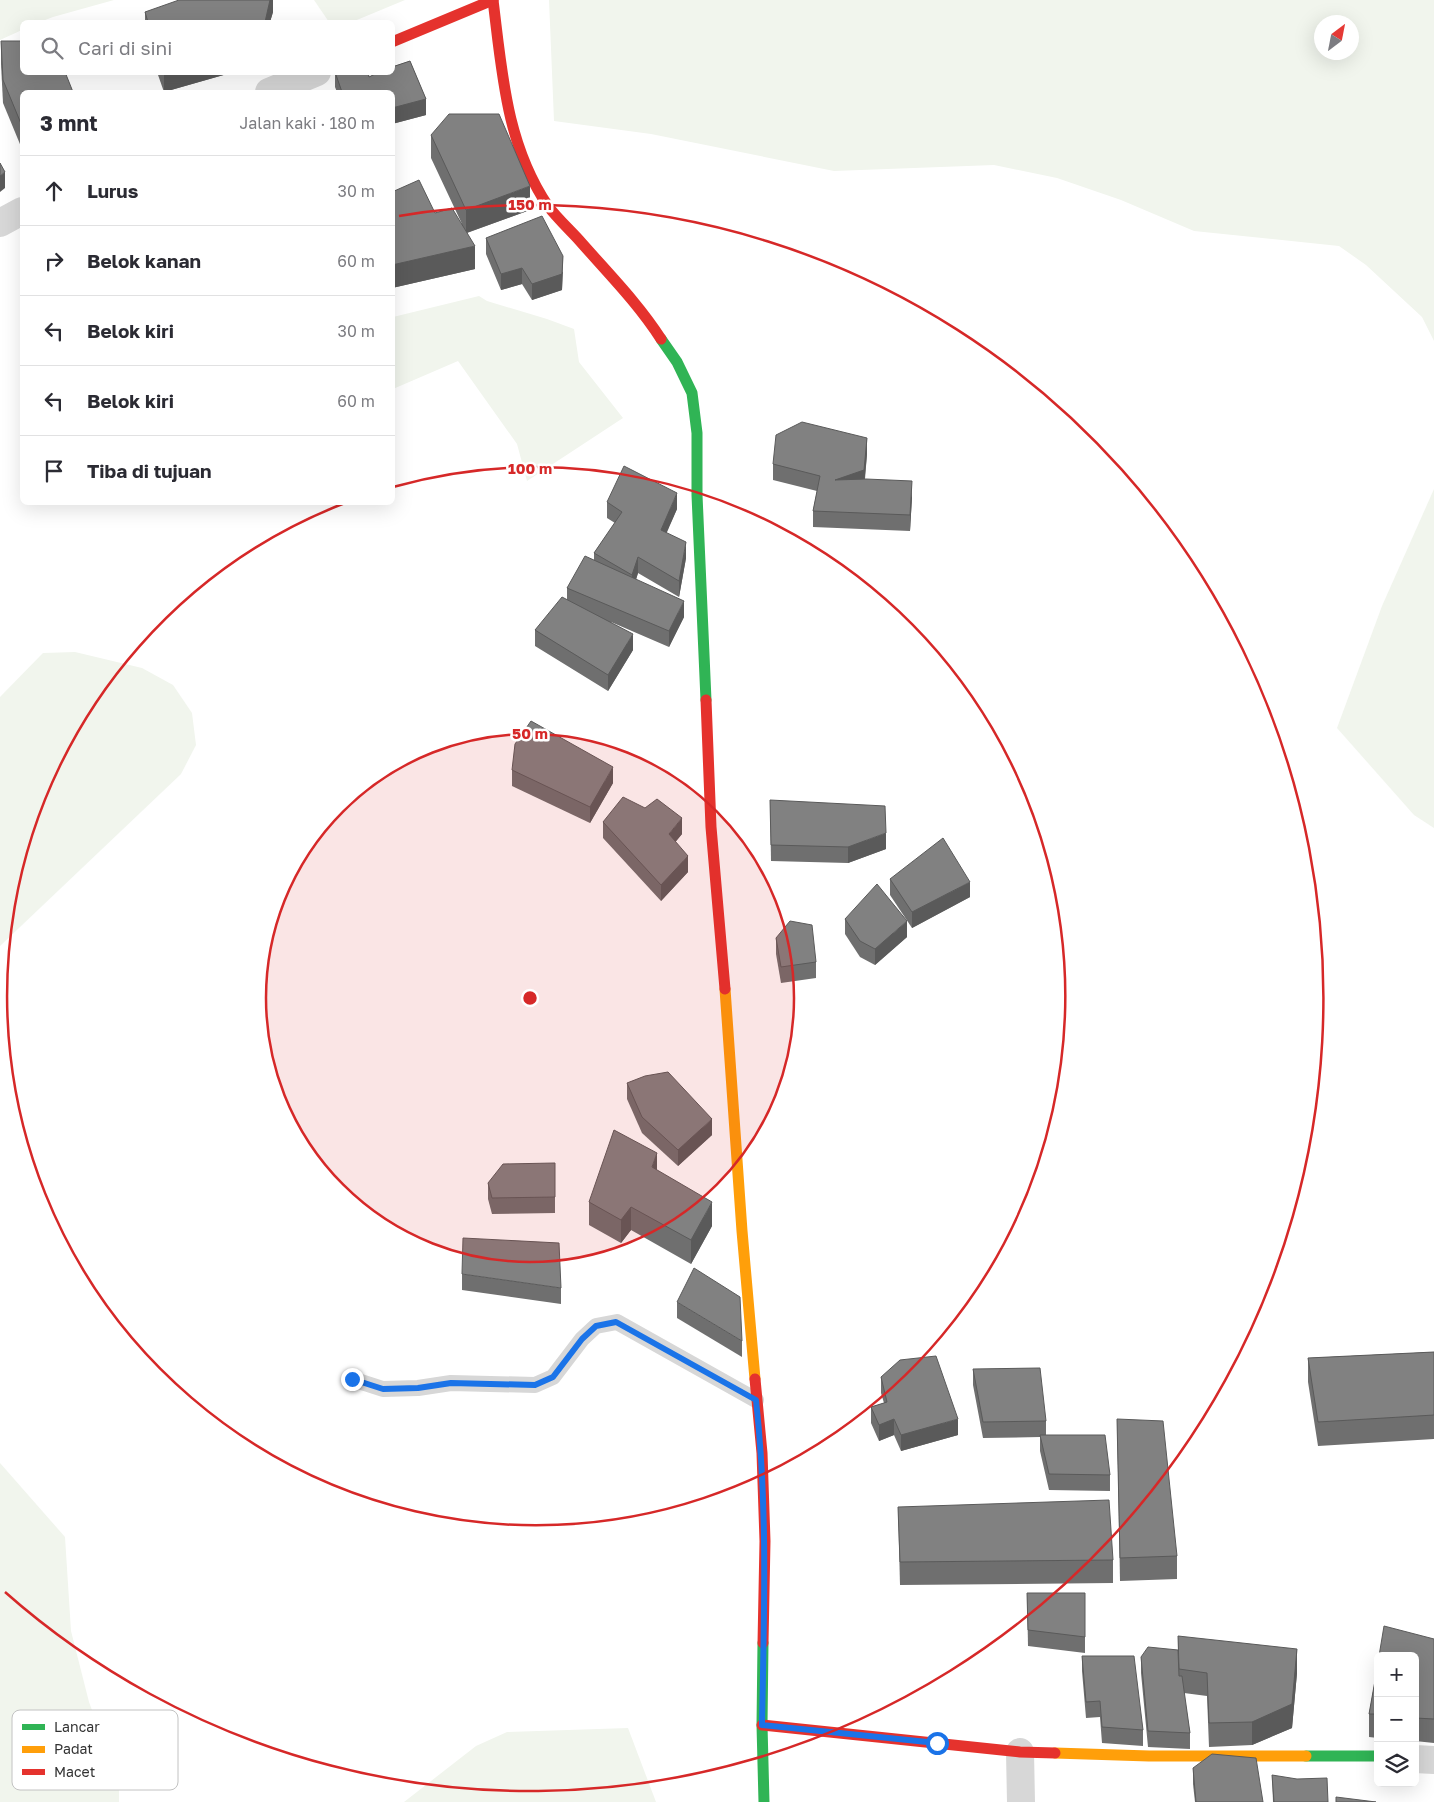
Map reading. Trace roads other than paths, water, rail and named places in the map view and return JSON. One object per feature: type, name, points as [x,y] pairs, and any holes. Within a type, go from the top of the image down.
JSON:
[{"type":"street","points":[[395,41],[493,0],[505,99],[517,144],[533,180],[549,207],[647,317],[677,362],[692,394],[697,433],[697,495],[711,827],[756,1400],[762,1453],[765,1541],[762,1725],[764,1802]]},
{"type":"street","points":[[274,90],[310,75]]},
{"type":"street","points":[[0,223],[20,212]]},
{"type":"street","points":[[762,1725],[1020,1752],[1149,1756],[1374,1756]]},
{"type":"street","points":[[1020,1752],[1021,1802]]},
{"type":"street","points":[[1419,1759],[1434,1760]]},
{"type":"lane","points":[[352,1379],[383,1389],[418,1388],[451,1383],[535,1385],[553,1377],[582,1339],[596,1326],[616,1322],[756,1400]]}]
